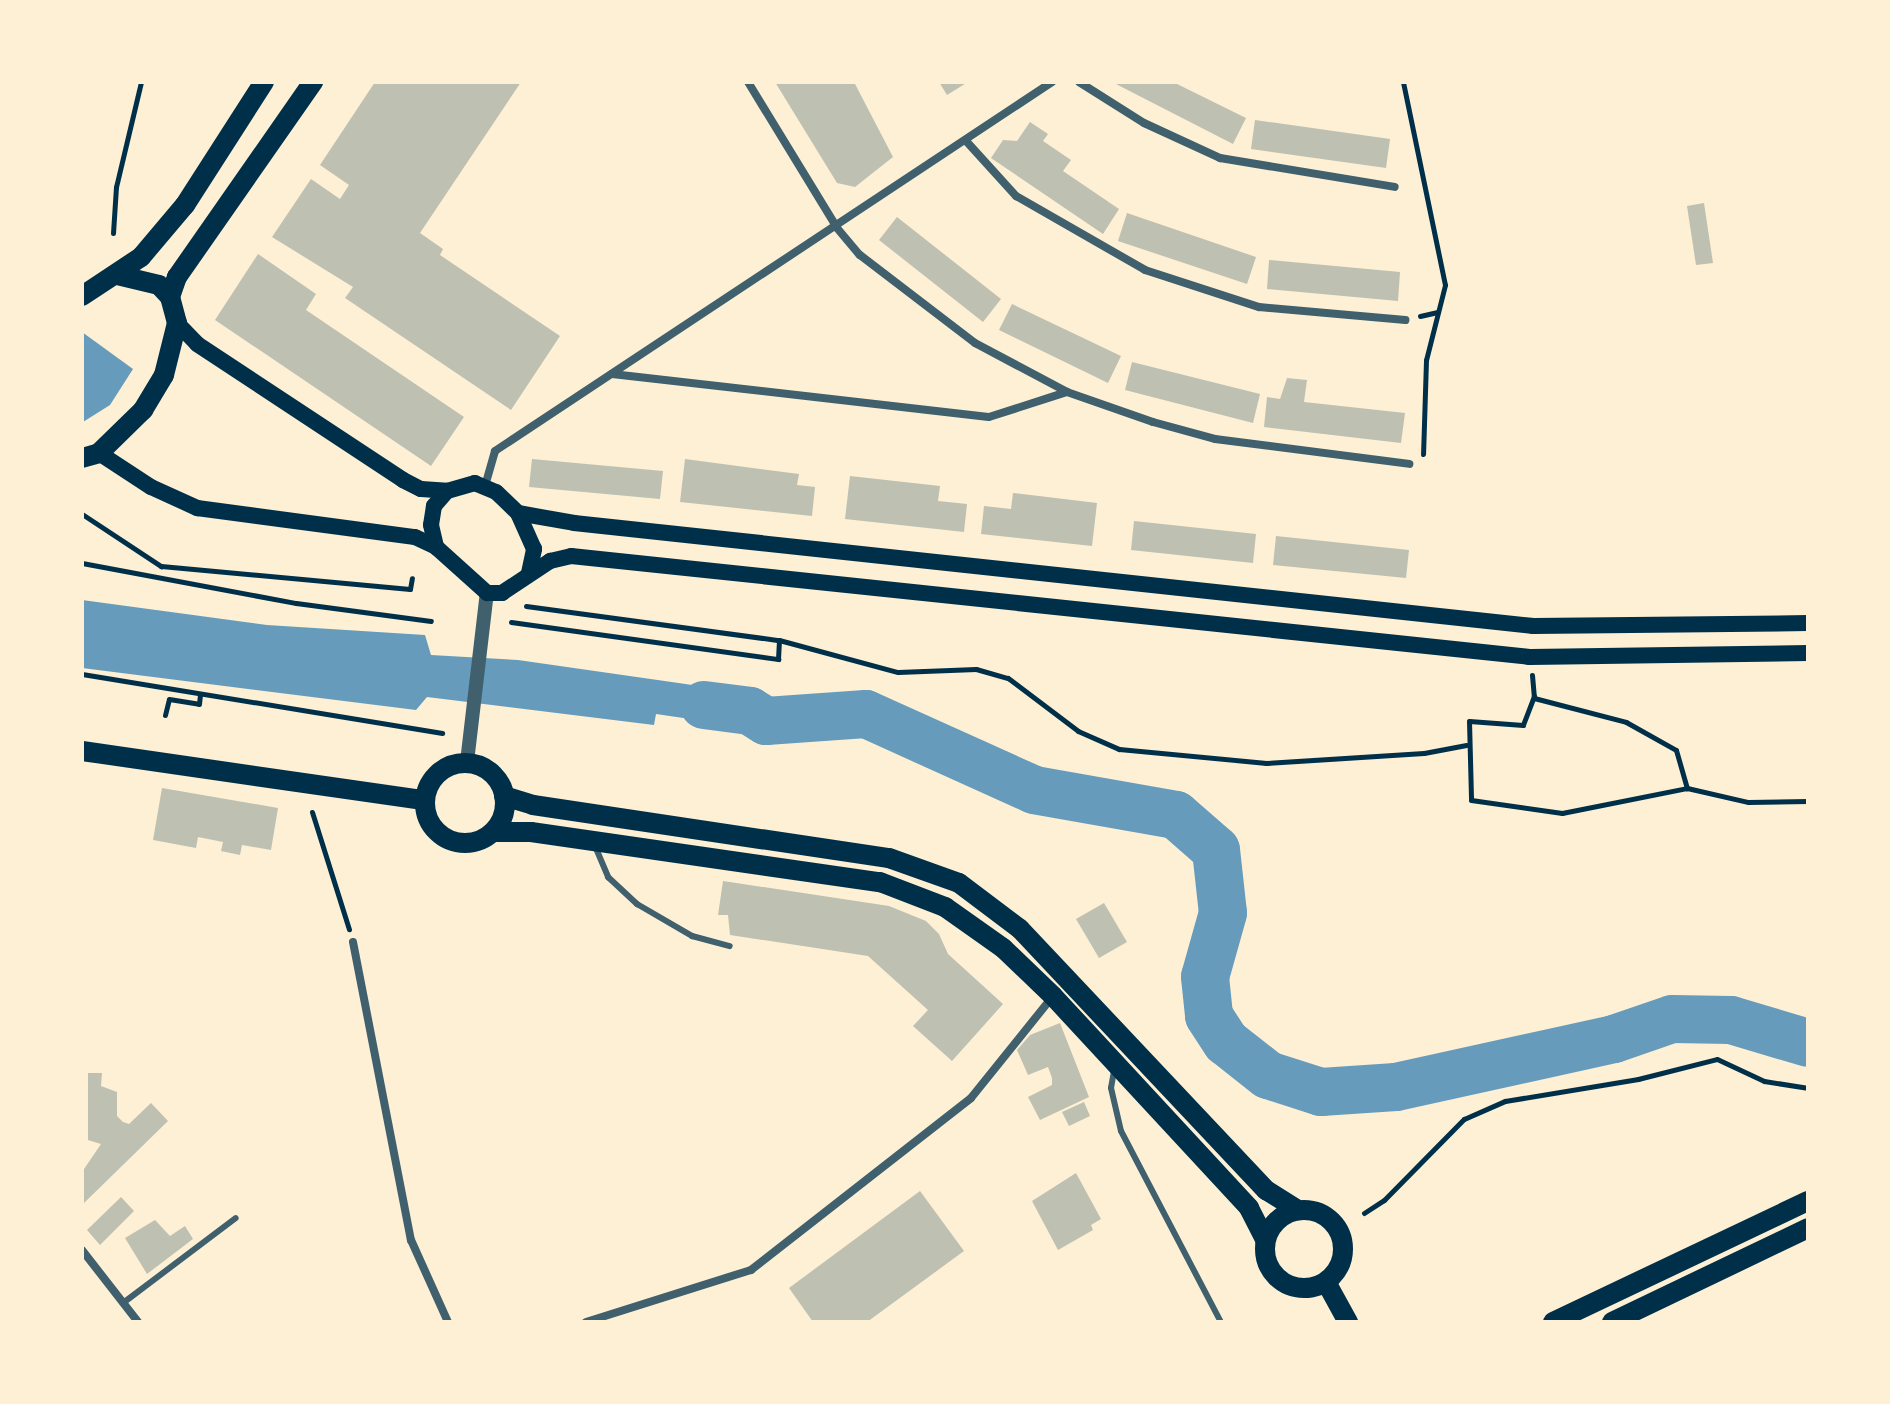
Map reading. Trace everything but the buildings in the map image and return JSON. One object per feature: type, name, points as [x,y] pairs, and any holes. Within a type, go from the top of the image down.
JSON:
[{"type":"main road","points":[[82,296],[141,257],[185,205],[264,82]]},
{"type":"main road","points":[[313,82],[177,277],[170,297],[177,323],[197,344],[403,480],[421,489],[447,491]]},
{"type":"main road","points":[[117,275],[147,279],[170,297]]},
{"type":"main road","points":[[177,323],[164,375],[143,410],[90,455],[197,508],[415,537],[436,547],[487,593],[502,593],[529,573],[571,556],[1530,657],[1808,653]]},
{"type":"main road","points":[[436,547],[431,525],[434,506],[447,491],[461,484],[485,487],[518,513],[534,549],[529,573]]},
{"type":"main road","points":[[518,513],[606,527],[1533,626],[1808,623]]},
{"type":"main road","points":[[82,751],[424,800]]},
{"type":"main road","points":[[493,832],[505,809],[504,796],[491,772],[467,762],[443,769],[424,800],[432,827],[442,837],[469,844],[493,832],[593,841],[880,882],[945,907],[1003,948],[1053,996],[1115,1067],[1249,1208],[1265,1240],[1267,1263],[1281,1282],[1303,1289],[1326,1282],[1340,1264],[1338,1230],[1321,1214],[1298,1210],[1266,1190],[1020,929],[959,883],[889,858],[533,805],[504,796]]},
{"type":"main road","points":[[1553,1322],[1808,1201]]},
{"type":"main road","points":[[1265,1240],[1277,1220],[1298,1210]]},
{"type":"main road","points":[[1612,1322],[1808,1228]]},
{"type":"main road","points":[[1326,1282],[1348,1322]]},
{"type":"street","points":[[748,82],[837,228],[860,255],[975,343],[1067,392],[1215,439],[1409,464]]},
{"type":"street","points":[[485,487],[495,451],[967,142],[1052,82]]},
{"type":"street","points":[[1079,82],[1144,123],[1220,158],[1395,187]]},
{"type":"street","points":[[967,142],[1016,196],[1098,246],[1158,275],[1259,307],[1405,320]]},
{"type":"street","points":[[612,374],[989,417],[1067,392]]},
{"type":"street","points":[[467,762],[487,593]]},
{"type":"street","points":[[353,942],[411,1240],[448,1322]]},
{"type":"street","points":[[586,1322],[751,1270],[971,1098],[1053,996]]},
{"type":"street","points":[[82,1250],[138,1322]]},
{"type":"lane","points":[[593,841],[608,877],[637,904],[692,936],[730,946]]},
{"type":"lane","points":[[1115,1067],[1111,1088],[1121,1131],[1221,1322]]},
{"type":"lane","points":[[123,1303],[236,1218]]},
{"type":"path","points":[[113,233],[116,187],[141,82]]},
{"type":"path","points":[[1403,82],[1445,285],[1426,360],[1423,465],[1409,464]]},
{"type":"path","points":[[82,514],[161,566],[410,589],[412,578]]},
{"type":"path","points":[[82,563],[296,603],[431,621]]},
{"type":"path","points":[[526,606],[779,640],[898,672],[976,669],[1008,678],[1078,731],[1119,749],[1266,763],[1424,753],[1466,745]]},
{"type":"path","points":[[511,622],[778,659],[779,640]]},
{"type":"path","points":[[82,674],[442,733]]},
{"type":"path","points":[[1532,675],[1534,696],[1523,725],[1469,721],[1466,745],[1471,800],[1562,813],[1687,788],[1748,802],[1808,801]]},
{"type":"path","points":[[165,715],[169,699],[199,704],[200,695]]},
{"type":"path","points":[[1534,696],[1626,722],[1676,750],[1687,788]]},
{"type":"path","points":[[312,812],[353,942]]},
{"type":"path","points":[[1364,1213],[1384,1200],[1464,1119],[1505,1101],[1638,1079],[1717,1059],[1764,1081],[1808,1088]]},
{"type":"water","points":[[82,332],[133,369],[110,405],[83,422]]},
{"type":"water","points":[[82,600],[267,625],[425,635],[431,655],[518,660],[769,696],[765,730],[656,714],[654,725],[427,697],[416,710],[82,668]]},
{"type":"waterway","points":[[704,705],[750,711],[766,721],[866,714],[1034,790],[1176,815],[1216,850],[1223,913],[1205,977],[1209,1016],[1226,1042],[1268,1075],[1321,1092],[1396,1087],[1614,1039],[1672,1019],[1731,1020],[1808,1043]]}]
